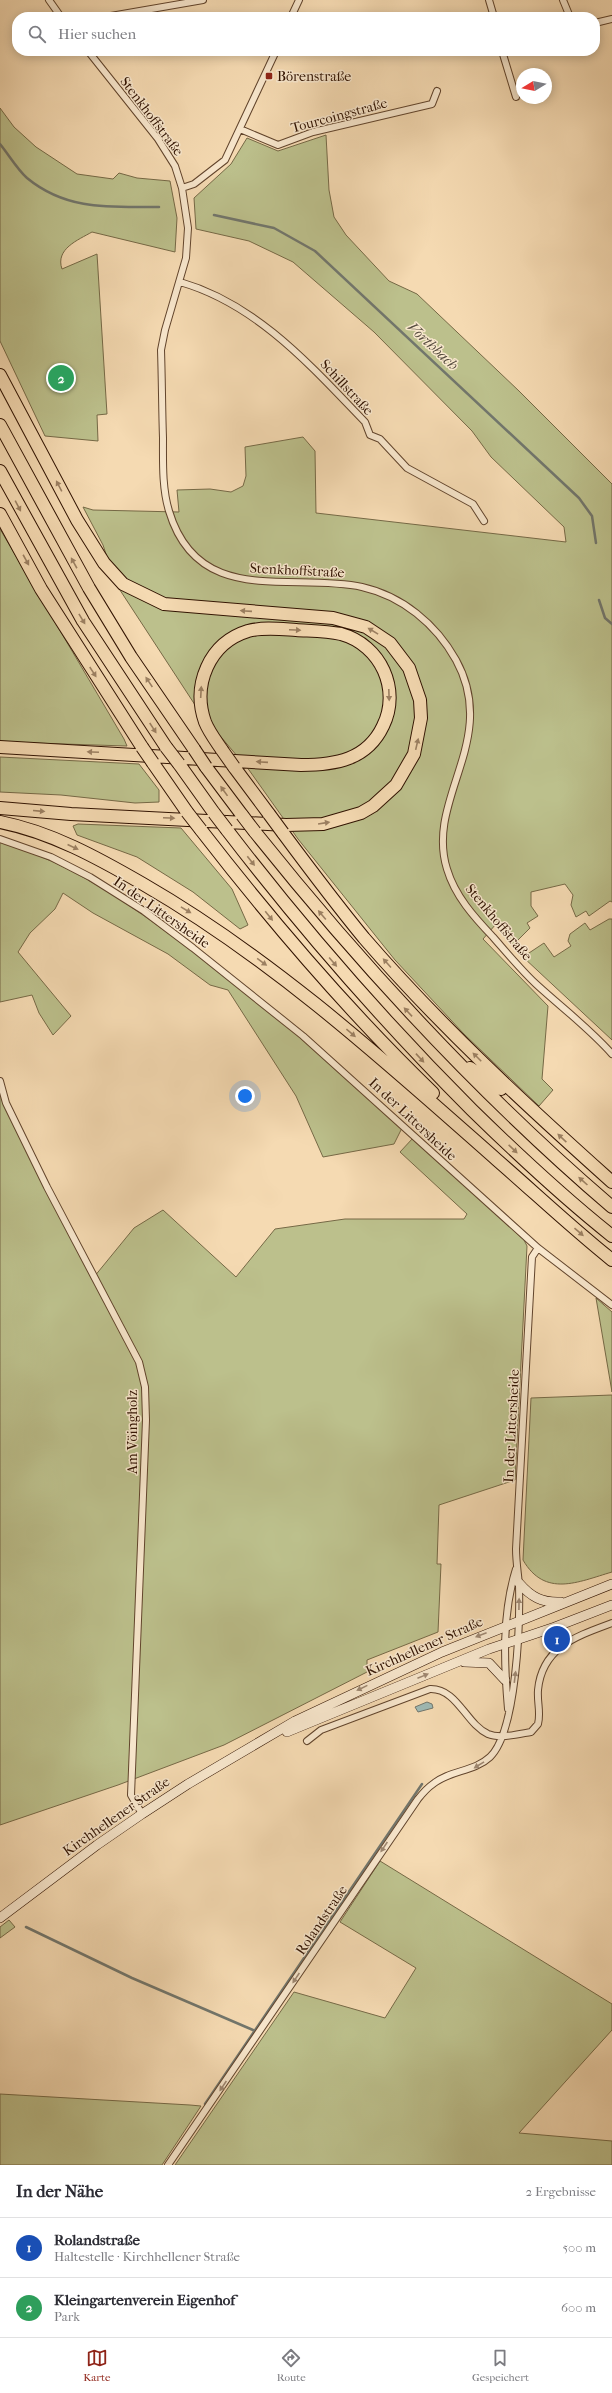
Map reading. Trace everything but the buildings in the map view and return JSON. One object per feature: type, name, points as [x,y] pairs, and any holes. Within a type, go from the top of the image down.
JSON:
[{"type":"highway","points":[[0,375],[77,520],[104,563],[123,584],[164,604],[333,618],[366,627],[390,643],[410,668],[420,700],[421,718],[414,754],[396,785],[373,806],[361,813],[323,824],[286,825],[71,814],[0,808]]},
{"type":"highway","points":[[0,425],[89,588],[131,656],[194,749],[255,832],[339,935],[445,1050],[536,1139],[612,1207]]},
{"type":"highway","points":[[0,471],[83,621],[166,747],[282,902],[347,978],[426,1064],[522,1158],[580,1211],[612,1236]]},
{"type":"highway","points":[[0,514],[41,589],[137,750],[153,763],[201,830],[282,931],[347,1006],[409,1070],[550,1207]]},
{"type":"highway","points":[[0,747],[137,750],[301,765],[322,765],[347,760],[360,754],[371,744],[386,721],[390,697],[384,669],[368,649],[342,635],[325,631],[271,628],[247,631],[236,637],[216,652],[208,663],[200,688],[200,700],[204,720],[222,750],[234,767],[364,938],[450,1031],[612,1182]]},
{"type":"highway","points":[[0,822],[60,841],[103,861],[208,923],[283,977],[350,1032],[612,1260]]},
{"type":"highway","points":[[445,1050],[536,1112]]},
{"type":"main road","points":[[519,1584],[529,1594],[542,1601],[568,1601]]},
{"type":"main road","name":"Kirchhellener Straße","points":[[0,1918],[97,1845],[142,1814],[188,1784],[254,1747],[295,1721],[378,1681],[506,1626],[612,1584]]},
{"type":"main road","name":"Kirchhellener Straße","points":[[254,1747],[458,1662],[612,1605]]},
{"type":"main road","points":[[458,1662],[489,1664],[505,1680]]},
{"type":"street","points":[[49,0],[57,12]]},
{"type":"street","points":[[134,12],[203,0]]},
{"type":"street","points":[[293,12],[298,0]]},
{"type":"street","points":[[489,0],[493,12]]},
{"type":"street","points":[[564,0],[568,12]]},
{"type":"street","points":[[600,22],[612,19]]},
{"type":"street","name":"Stenkhoffstraße","points":[[92,56],[158,139],[175,166],[182,188],[188,238],[180,282],[165,330],[161,350],[164,477],[169,510],[176,530],[196,556],[216,570],[228,576],[266,583],[334,583],[363,587],[389,596],[406,605],[431,625],[456,660],[468,696],[471,714],[469,736],[443,832],[443,853],[452,884],[466,907],[534,982],[612,1054]]},
{"type":"street","points":[[182,188],[194,184],[225,160],[274,56]]},
{"type":"street","points":[[504,56],[516,97]]},
{"type":"street","name":"Tourcoingstraße","points":[[240,129],[278,145],[313,132],[432,104],[437,91]]},
{"type":"street","name":"Schillstraße","points":[[180,282],[211,292],[273,332],[296,351],[365,422],[370,435],[380,439],[407,468],[474,504],[484,521]]},
{"type":"street","name":"In der Littersheide","points":[[0,839],[52,857],[90,877],[144,911],[193,948],[336,1064],[538,1248],[532,1257],[516,1568],[511,1586],[506,1626],[506,1644]]},
{"type":"street","name":"Am Vöingholz","points":[[0,1081],[6,1103],[47,1186],[139,1362],[145,1387],[146,1420],[131,1795],[142,1814]]},
{"type":"street","points":[[538,1248],[612,1306]]},
{"type":"street","name":"In der Littersheide","points":[[516,1568],[519,1584],[517,1622],[518,1640]]},
{"type":"street","points":[[307,1741],[328,1728],[430,1690],[439,1689],[448,1695],[488,1734],[503,1736],[531,1732],[536,1728],[540,1717],[537,1697],[540,1677],[548,1659],[554,1652],[577,1636],[612,1623]]},
{"type":"street","name":"Rolandstraße","points":[[168,2165],[418,1799],[433,1783],[476,1767],[490,1756],[503,1736],[512,1695],[518,1640]]},
{"type":"street","name":"Rolandstraße","points":[[506,1644],[505,1680],[508,1713]]},
{"type":"green space","points":[[0,108],[14,127],[36,147],[77,174],[113,179],[119,173],[137,178],[170,181],[177,218],[175,252],[92,232],[69,246],[62,256],[62,269],[97,254],[107,414],[97,415],[98,441],[45,436],[0,341]]},
{"type":"green space","points":[[326,135],[329,190],[334,217],[346,235],[389,281],[417,294],[519,391],[612,484],[612,902],[610,901],[589,916],[586,911],[576,917],[571,905],[573,895],[565,884],[531,892],[531,906],[538,916],[527,923],[530,928],[513,945],[496,924],[483,939],[548,1006],[542,1079],[553,1090],[539,1106],[464,1034],[395,960],[298,839],[249,770],[199,711],[116,584],[103,545],[83,507],[93,510],[179,512],[177,490],[210,489],[231,492],[243,486],[246,476],[245,447],[303,437],[315,451],[316,513],[566,542],[564,527],[491,457],[472,431],[374,332],[293,262],[249,241],[196,229],[194,198],[231,164],[247,138],[278,151]]},
{"type":"green space","points":[[0,529],[124,739],[127,746],[0,742]]},
{"type":"green space","points":[[0,757],[139,764],[159,790],[159,802],[135,803],[61,795],[0,792]]},
{"type":"green space","points":[[78,824],[181,828],[232,889],[248,925],[240,929],[193,892],[137,857],[77,835],[73,826]]},
{"type":"green space","points":[[0,842],[28,851],[55,863],[105,890],[154,923],[201,958],[304,1040],[402,1128],[394,1144],[323,1157],[296,1096],[228,990],[210,985],[168,954],[93,913],[63,893],[55,909],[30,933],[18,952],[71,1016],[53,1035],[39,1013],[32,995],[0,1002]]},
{"type":"green space","points":[[609,919],[612,919],[612,1040],[523,957],[544,943],[554,957],[571,946],[568,941],[570,934],[585,923],[590,930]]},
{"type":"green space","points":[[0,1081],[6,1103],[94,1277],[134,1228],[163,1210],[236,1277],[275,1229],[345,1219],[464,1219],[467,1214],[400,1152],[413,1138],[524,1240],[527,1246],[515,1480],[439,1505],[437,1564],[441,1564],[438,1632],[367,1660],[367,1672],[224,1745],[118,1785],[0,1825]]},
{"type":"green space","points":[[596,1298],[612,1312],[612,1392]]},
{"type":"green space","points":[[612,1395],[612,1572],[575,1583],[552,1583],[541,1579],[532,1572],[523,1560],[531,1398]]},
{"type":"green space","points":[[380,1861],[612,2004],[612,2030],[519,2133],[612,2141],[612,2165],[175,2165],[294,1992],[385,2018],[416,1968],[340,1922]]},
{"type":"green space","points":[[9,1920],[15,1927],[0,1938],[0,1927]]},
{"type":"green space","points":[[0,2094],[201,2106],[162,2165],[0,2165]]},
{"type":"water","points":[[427,1702],[432,1704],[433,1708],[418,1712],[415,1707]]},
{"type":"waterway","name":"Vorthbach","points":[[0,144],[27,178],[42,189],[58,196],[74,202],[107,207],[159,207]]},
{"type":"waterway","name":"Vorthbach","points":[[214,215],[274,228],[315,251],[579,498],[592,516],[596,543]]},
{"type":"waterway","name":"Vorthbach","points":[[599,600],[605,618],[612,624]]},
{"type":"waterway","points":[[205,2104],[422,1784]]},
{"type":"waterway","points":[[26,1927],[132,1978],[253,2030]]},
{"type":"place","name":"Börenstraße","points":[[269,76]]},
{"type":"place","name":"Kleingartenverein Eigenhof","points":[[61,378]]},
{"type":"place","name":"Rolandstraße","points":[[557,1639]]}]
